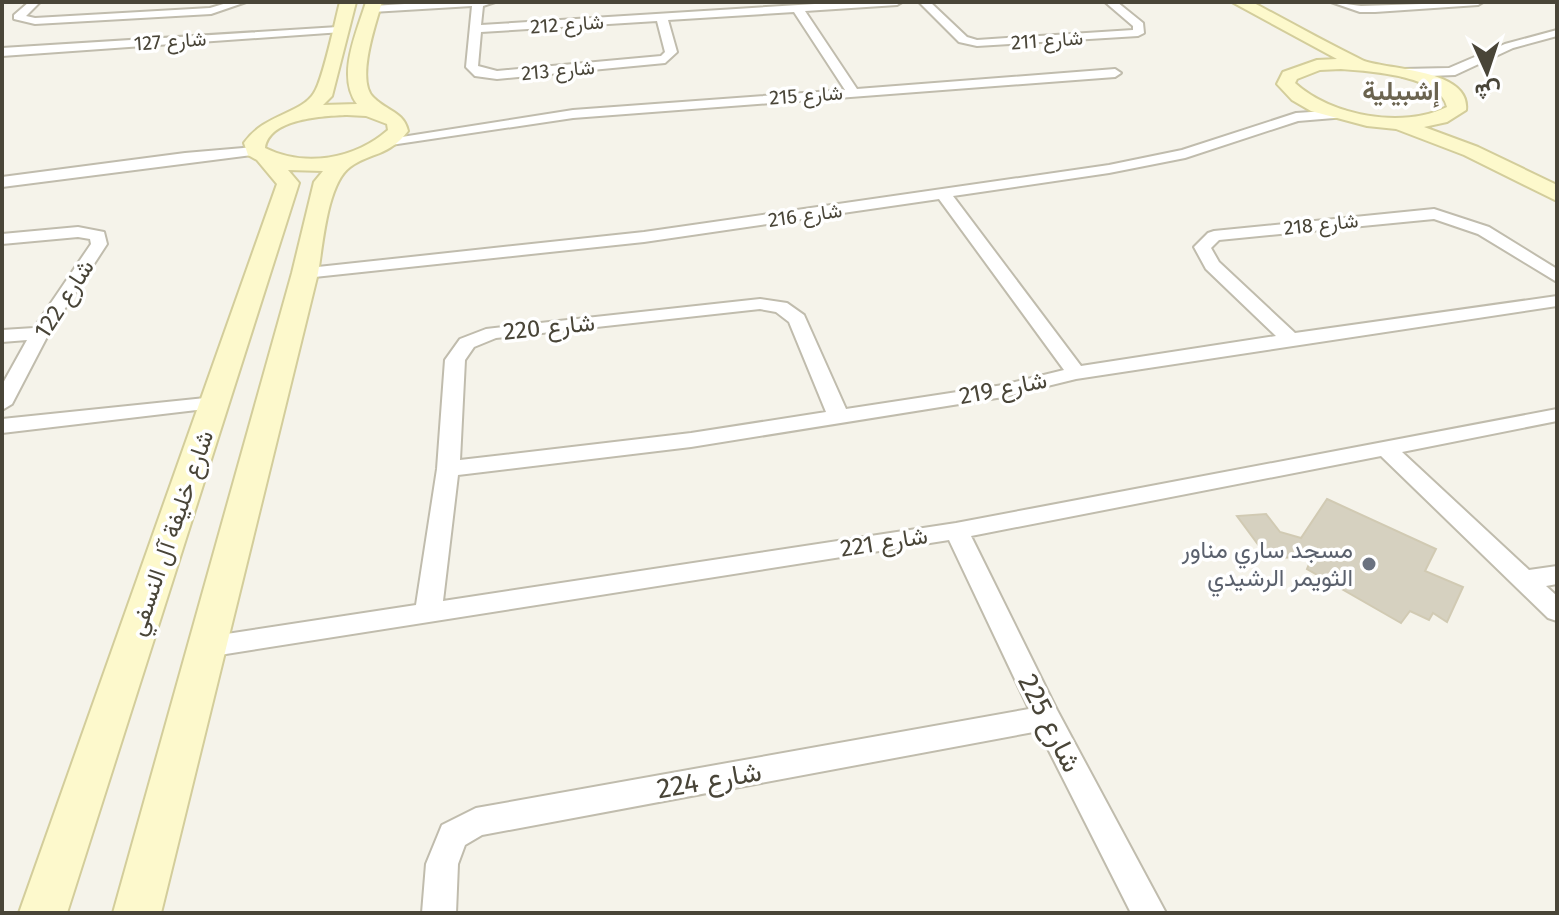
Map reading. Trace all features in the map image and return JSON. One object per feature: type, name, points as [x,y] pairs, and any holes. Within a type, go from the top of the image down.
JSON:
[{"type":"street","points":[[35,2],[18,17],[35,21],[211,11],[241,2]]},
{"type":"street","points":[[297,116],[323,96],[338,30],[348,2]]},
{"type":"street","points":[[403,120],[366,102],[359,93],[358,60],[373,6],[491,2]]},
{"type":"street","name":"شارع 212","points":[[475,29],[897,2]]},
{"type":"street","name":"شارع 211","points":[[924,2],[963,40],[992,44],[1138,33],[1139,25],[1110,2]]},
{"type":"street","points":[[1216,2],[1299,48],[1306,61],[1289,76],[1286,84],[1302,106],[1296,117]]},
{"type":"street","points":[[1240,2],[1328,51],[1368,66]]},
{"type":"street","points":[[1336,2],[1360,9],[1375,9],[1478,2]]},
{"type":"street","name":"شارع 213","points":[[478,3],[472,67],[479,73],[497,75],[665,59],[671,52],[662,18]]},
{"type":"street","points":[[798,9],[853,92]]},
{"type":"street","name":"شارع 127","points":[[2,52],[338,30]]},
{"type":"street","points":[[1299,69],[1341,64],[1368,66],[1448,81],[1509,46],[1557,33]]},
{"type":"street","name":"شارع 215","points":[[389,143],[498,124],[651,107],[1115,73]]},
{"type":"street","points":[[1370,120],[1417,122],[1449,115],[1456,110],[1457,103],[1448,81]]},
{"type":"street","points":[[1293,93],[1304,101],[1341,114],[1403,127],[1471,151],[1557,194]]},
{"type":"street","points":[[260,148],[274,124],[297,116],[347,109],[403,120]]},
{"type":"street","name":"شارع 216","points":[[305,273],[644,237],[1109,169],[1185,154],[1296,117],[1341,114]]},
{"type":"street","points":[[1449,115],[1475,136],[1557,175]]},
{"type":"street","points":[[2,182],[260,148],[301,164],[345,160],[389,143],[403,120]]},
{"type":"street","name":"شارع 215","points":[[403,120],[498,124]]},
{"type":"street","name":"شارع خليفة آل النسفي","points":[[43,913],[288,183],[260,148]]},
{"type":"street","points":[[137,913],[305,273],[325,182],[345,160]]},
{"type":"street","points":[[943,194],[1076,373]]},
{"type":"street","name":"شارع 218","points":[[1291,339],[1212,265],[1202,247],[1214,236],[1434,214],[1458,218],[1502,241],[1557,277]]},
{"type":"street","name":"شارع 122","points":[[2,239],[78,232],[98,235],[99,244],[40,333],[2,404]]},
{"type":"street","name":"شارع 219","points":[[448,469],[691,440],[1003,391],[1076,373],[1557,301]]},
{"type":"street","name":"شارع 220","points":[[428,613],[448,469],[455,360],[467,343],[493,333],[760,304],[781,307],[797,319],[838,416]]},
{"type":"street","points":[[2,336],[40,333]]},
{"type":"street","points":[[2,426],[215,403]]},
{"type":"street","name":"شارع 221","points":[[207,647],[956,531],[1557,415]]},
{"type":"street","points":[[1384,447],[1557,611]]},
{"type":"street","name":"شارع 225","points":[[956,531],[1047,718],[1149,913]]},
{"type":"street","points":[[1524,580],[1557,575]]},
{"type":"street","name":"شارع 224","points":[[439,913],[442,864],[453,835],[476,822],[1047,718]]},
{"type":"building","name":"مسجد ساري مناور الثويمر الرشيدي","points":[[1327,499],[1436,549],[1425,571],[1463,587],[1447,622],[1433,613],[1429,620],[1410,611],[1401,623],[1307,569],[1312,557],[1268,558],[1237,516],[1266,514],[1280,532],[1301,538]]},
{"type":"place","name":"مسجد ساري مناور الثويمر الرشيدي","points":[[1369,564]]},
{"type":"district","name":"إشبيلية","points":[[1401,91]]}]
